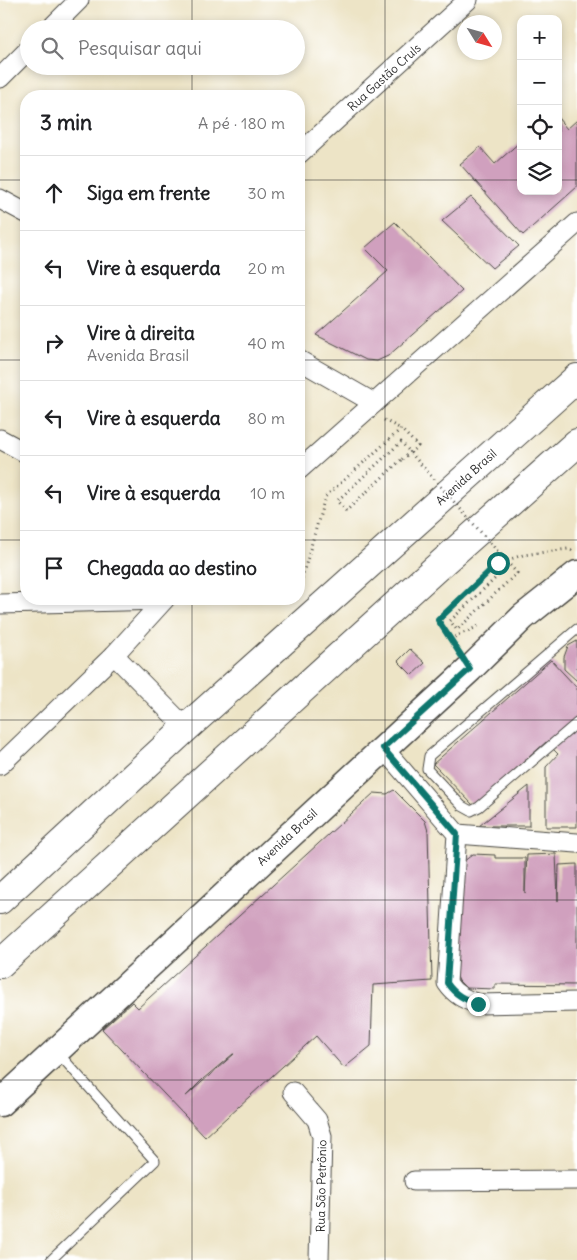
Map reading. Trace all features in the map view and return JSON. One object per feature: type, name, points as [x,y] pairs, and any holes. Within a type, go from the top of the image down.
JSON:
[{"type":"highway","name":"Avenida Brasil","points":[[0,900],[186,728],[577,378]]},
{"type":"highway","points":[[0,964],[427,576],[577,443]]},
{"type":"street","points":[[59,20],[79,0]]},
{"type":"street","name":"Rua Gastão Cruls","points":[[305,149],[468,0]]},
{"type":"street","points":[[0,78],[20,59]]},
{"type":"street","points":[[0,200],[20,210]]},
{"type":"street","points":[[305,465],[577,223]]},
{"type":"street","points":[[305,363],[374,403]]},
{"type":"street","points":[[0,439],[20,450]]},
{"type":"street","name":"Avenida Brasil","points":[[0,1103],[470,669],[523,617],[574,579]]},
{"type":"street","points":[[0,604],[20,604]]},
{"type":"street","points":[[3,757],[114,655],[159,605]]},
{"type":"street","points":[[114,655],[186,728]]},
{"type":"street","points":[[383,748],[457,834],[447,983],[453,992],[463,999],[478,1004],[577,1002]]},
{"type":"street","points":[[457,834],[577,843]]},
{"type":"street","name":"Rua São Petrônio","points":[[293,1092],[317,1120],[322,1136],[319,1260]]},
{"type":"street","points":[[414,1181],[577,1180]]},
{"type":"lane","points":[[577,629],[429,756],[427,769],[462,806],[471,811],[480,807],[577,723]]},
{"type":"lane","points":[[51,1260],[155,1161],[56,1051]]},
{"type":"path","points":[[305,567],[325,497],[401,429],[418,446],[410,452],[401,460],[346,511],[337,501],[401,442],[410,452],[517,573],[457,630],[450,621],[502,572],[498,563]]},
{"type":"path","points":[[470,669],[438,620],[498,563],[523,555],[568,549],[577,553]]},
{"type":"building","points":[[577,120],[577,187],[523,235],[460,164],[480,147],[495,164],[517,145],[517,195],[562,195],[562,123],[567,129]]},
{"type":"building","points":[[471,197],[519,246],[492,268],[442,221]]},
{"type":"building","points":[[395,222],[462,291],[388,356],[377,361],[366,360],[316,335],[388,271],[365,248]]},
{"type":"building","points":[[577,641],[577,681],[564,669],[564,657],[568,646]]},
{"type":"building","points":[[410,649],[425,663],[412,675],[398,661]]},
{"type":"building","points":[[551,660],[577,688],[577,715],[574,718],[577,721],[577,827],[546,827],[546,767],[558,754],[546,742],[474,806],[433,764]]},
{"type":"building","points":[[529,786],[529,826],[479,826]]},
{"type":"building","points":[[394,790],[425,821],[428,831],[432,981],[373,985],[371,1046],[344,1068],[316,1036],[205,1137],[102,1029],[132,1002],[138,1008],[374,793],[387,794]],"holes":[[[234,1054],[185,1097],[203,1079]]]},
{"type":"building","points":[[473,854],[495,855],[495,858],[525,858],[525,893],[527,855],[556,854],[558,901],[559,865],[577,864],[577,985],[495,984],[495,989],[466,988],[459,981],[453,968],[457,867]]},
{"type":"route","points":[[478,1004],[463,999],[453,992],[447,983],[457,834],[383,748],[470,669],[438,620],[498,563]]}]
